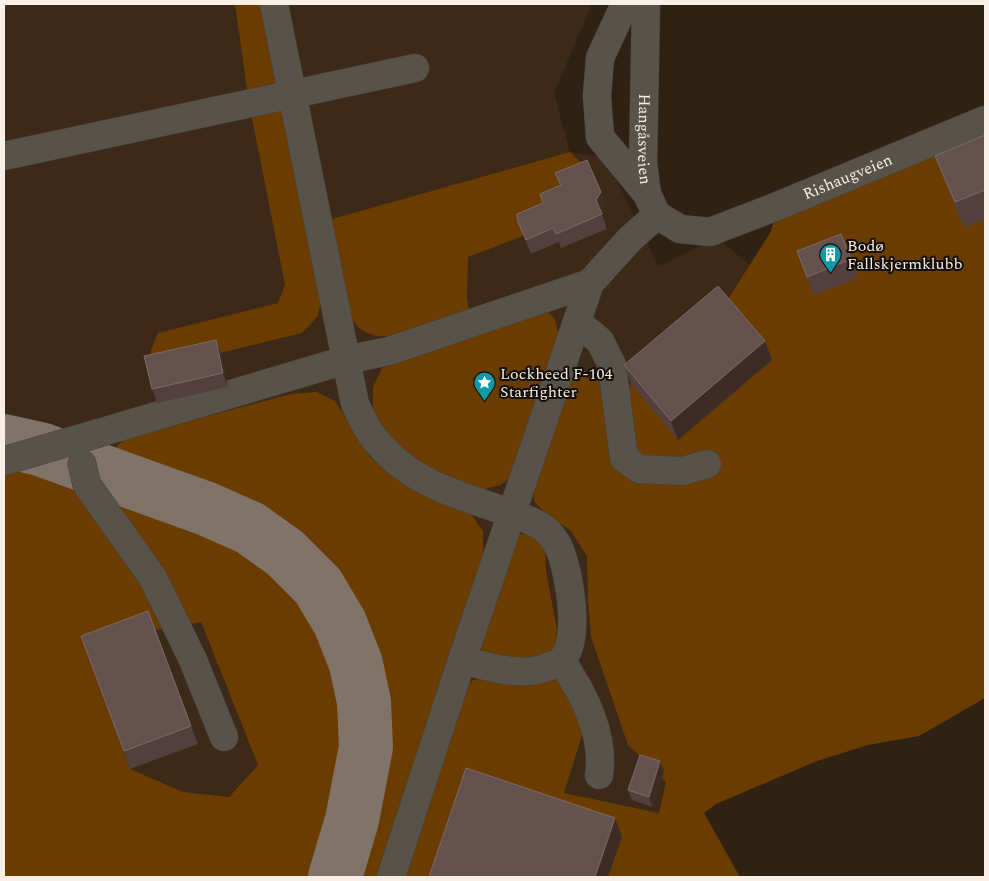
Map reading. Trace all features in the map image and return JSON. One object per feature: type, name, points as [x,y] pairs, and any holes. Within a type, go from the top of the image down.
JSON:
[{"type":"street","points":[[274,4],[355,404],[370,433],[393,460],[428,483],[512,513],[545,528],[560,548],[573,614],[572,641],[561,661],[540,670],[514,671],[483,666],[462,660]]},
{"type":"street","points":[[391,877],[462,660],[590,283],[630,239],[652,204],[600,137],[597,96],[600,58],[625,4]]},
{"type":"street","name":"Hangåsveien","points":[[646,4],[643,163],[652,204]]},
{"type":"street","points":[[4,156],[415,68]]},
{"type":"street","name":"Rishaugveien","points":[[652,204],[680,229],[710,232],[985,120]]},
{"type":"street","points":[[4,461],[346,360],[389,350],[590,283]]},
{"type":"street","points":[[577,322],[600,341],[612,365],[624,458],[639,469],[683,471],[707,464]]},
{"type":"street","points":[[82,464],[87,485],[156,584],[193,660],[224,737]]},
{"type":"street","points":[[561,661],[576,681],[596,732],[601,762],[598,775]]},
{"type":"shaded area","points":[[4,4],[592,4],[554,93],[570,152],[606,158],[658,266],[718,238],[835,338],[686,784],[692,877],[4,877]]},
{"type":"shaded area","points":[[235,4],[263,4],[322,295],[318,316],[302,333],[150,370],[151,350],[158,333],[278,303],[285,285],[249,103]]},
{"type":"shaded area","points":[[985,120],[985,698],[919,736],[868,745],[817,761],[716,804],[704,813],[740,877],[403,877],[463,690],[473,680],[553,676],[561,680],[583,732],[564,793],[659,813],[666,782],[628,745],[591,637],[587,556],[571,531],[544,512],[534,501],[534,485],[568,380],[582,370],[601,380],[625,387],[631,384],[725,304],[770,233],[780,205]]},
{"type":"shaded area","points":[[570,152],[593,174],[522,229],[523,236],[468,257],[467,298],[469,312],[419,329],[392,335],[380,336],[367,333],[354,322],[350,316],[332,219]]},
{"type":"shaded area","points":[[548,312],[555,319],[558,333],[515,475],[500,485],[481,490],[425,469],[384,430],[373,408],[373,387],[382,368],[422,352]]},
{"type":"shaded area","points":[[317,392],[335,401],[370,457],[398,479],[471,514],[483,531],[483,556],[380,877],[356,877],[385,758],[387,692],[375,640],[349,590],[320,556],[282,522],[244,499],[112,452],[123,440],[156,430],[291,394]]},
{"type":"shaded area","points":[[31,465],[223,536],[264,560],[290,585],[316,621],[330,654],[338,682],[345,730],[340,780],[314,877],[4,877],[4,473]],"holes":[[[201,622],[258,765],[229,797],[183,792],[130,769],[88,655],[155,630]]]},
{"type":"shaded area","points":[[520,534],[533,534],[545,544],[546,571],[557,630],[555,647],[547,657],[488,659],[481,649],[481,637],[511,546]]},
{"type":"building","points":[[985,135],[985,190],[955,202],[935,156]]},
{"type":"building","points":[[587,160],[601,192],[596,200],[602,214],[556,234],[553,228],[526,240],[518,222],[517,214],[543,203],[540,194],[561,185],[555,173]]},
{"type":"building","points":[[841,234],[851,259],[807,277],[797,251]]},
{"type":"building","points":[[718,286],[765,341],[671,421],[624,365]]},
{"type":"building","points":[[216,340],[223,373],[152,389],[144,356]]},
{"type":"building","points":[[148,611],[191,726],[124,751],[81,636]]},
{"type":"building","points":[[640,755],[660,761],[649,797],[628,790]]},
{"type":"building","points":[[466,768],[615,818],[595,877],[429,877]]},
{"type":"taxiway","points":[[4,441],[40,449],[207,509],[250,528],[285,553],[318,586],[340,623],[356,664],[364,702],[366,747],[352,820],[335,877]]},
{"type":"place","name":"Bodø Fallskjermklubb","points":[[831,274]]},
{"type":"place","name":"Lockheed F-104 Starfighter","points":[[484,402]]}]
